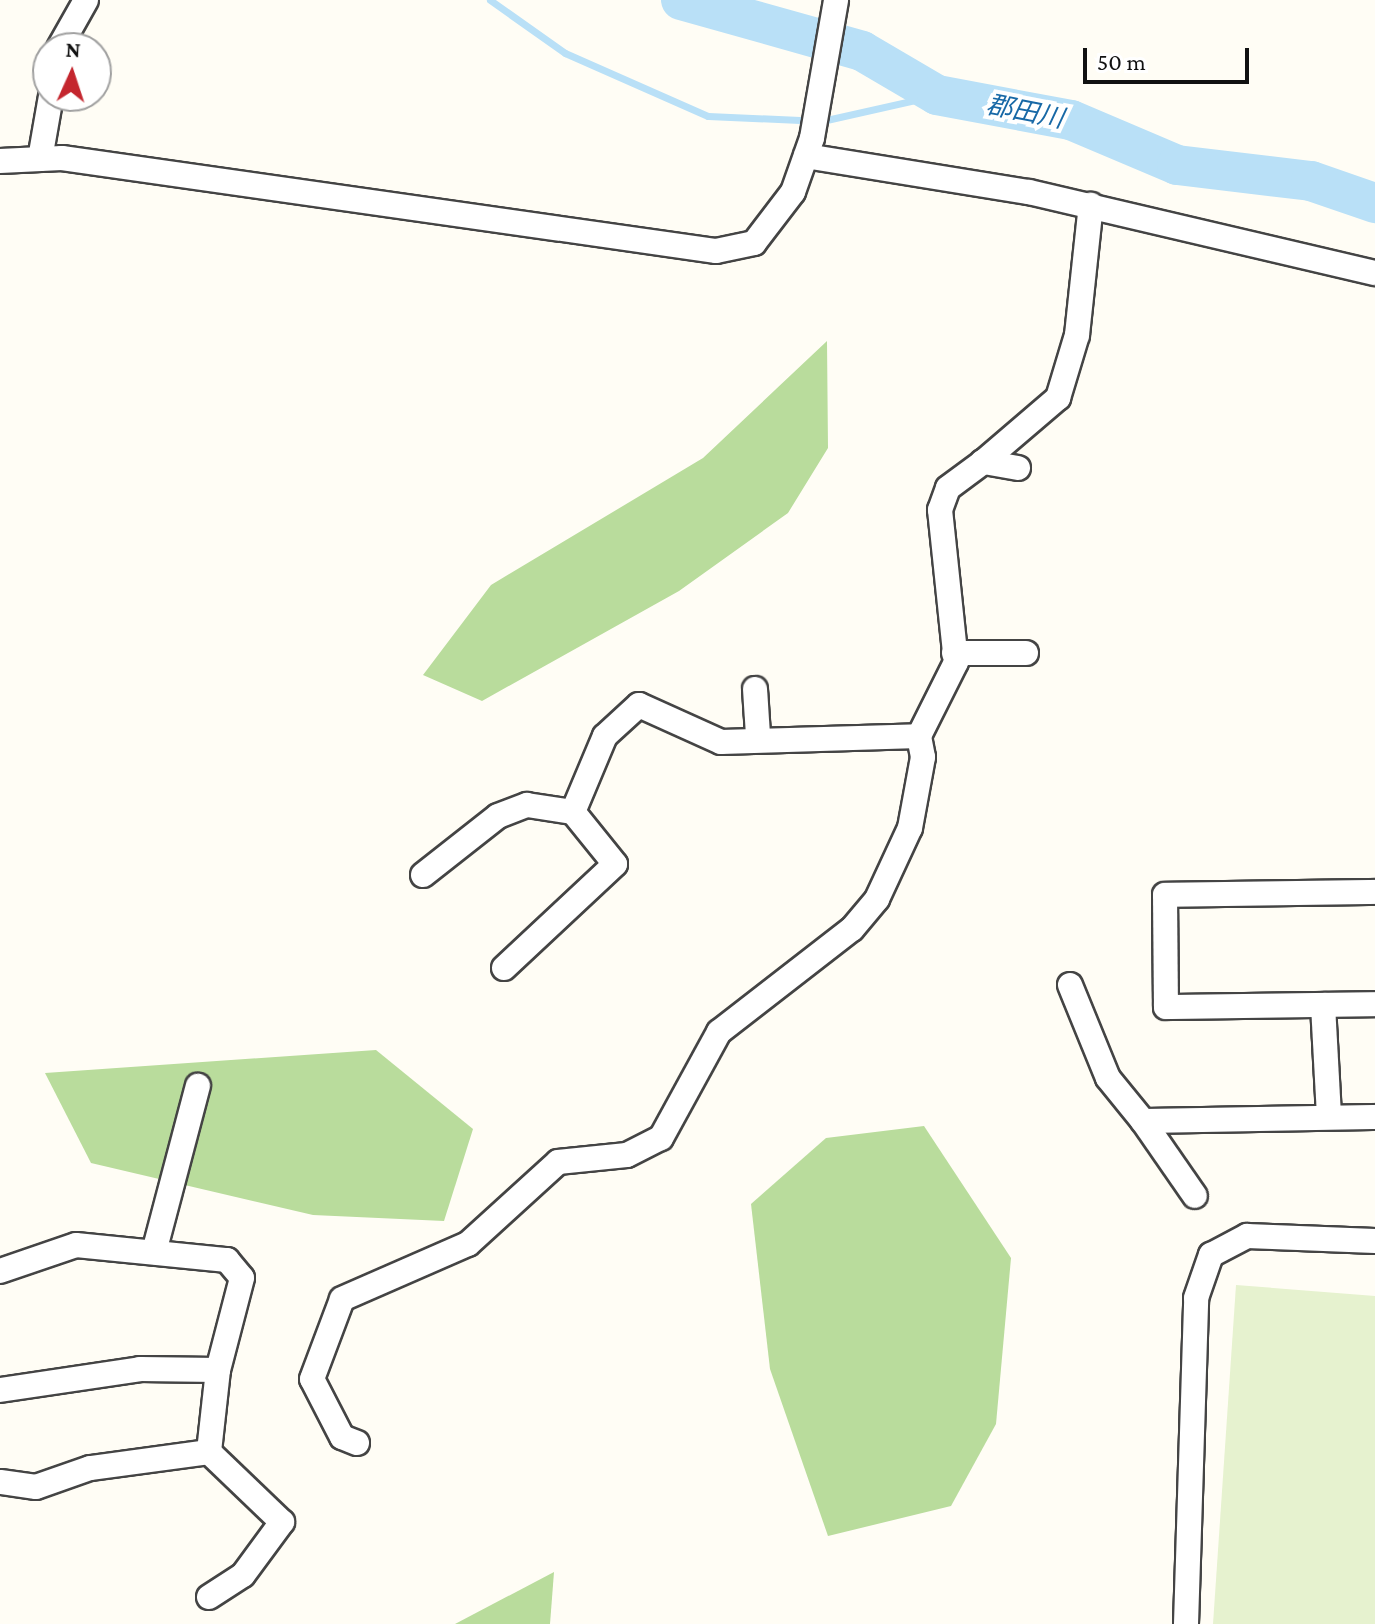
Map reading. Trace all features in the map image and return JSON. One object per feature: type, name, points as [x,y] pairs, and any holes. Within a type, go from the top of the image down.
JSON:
[{"type":"street","points":[[68,32],[86,0]]},
{"type":"street","points":[[0,161],[40,159],[716,251],[754,243],[793,192],[809,147],[836,0]]},
{"type":"street","points":[[40,159],[48,112]]},
{"type":"street","points":[[809,147],[1091,205],[1375,273]]},
{"type":"street","points":[[357,1443],[342,1437],[312,1379],[342,1299],[468,1244],[558,1162],[627,1155],[661,1138],[719,1032],[852,929],[877,899],[910,828],[923,757],[919,736],[956,662],[940,510],[948,488],[1058,398],[1077,335],[1091,205]]},
{"type":"street","points":[[983,462],[1018,468]]},
{"type":"street","points":[[954,653],[1026,653]]},
{"type":"street","points":[[755,689],[758,735]]},
{"type":"street","points":[[573,812],[605,736],[639,705],[721,742],[758,735],[919,736]]},
{"type":"street","points":[[423,875],[498,816],[527,805],[573,812],[615,864],[504,968]]},
{"type":"street","points":[[1375,892],[1165,895],[1166,1007],[1375,1004]]},
{"type":"street","points":[[1070,985],[1108,1078],[1143,1121],[1195,1196]]},
{"type":"street","points":[[1323,1005],[1329,1117]]},
{"type":"street","points":[[154,1252],[198,1086]]},
{"type":"street","points":[[1143,1121],[1375,1117]]},
{"type":"street","points":[[1186,1624],[1196,1298],[1211,1255],[1247,1236],[1375,1241]]},
{"type":"street","points":[[0,1271],[76,1245],[227,1260],[242,1278],[218,1370],[209,1452]]},
{"type":"street","points":[[0,1390],[140,1369],[218,1370]]},
{"type":"street","points":[[0,1482],[36,1487],[90,1468],[209,1452]]},
{"type":"street","points":[[209,1452],[282,1522],[243,1575],[209,1597]]},
{"type":"green space","points":[[827,341],[828,448],[788,513],[679,591],[482,701],[423,675],[491,585],[703,458]]},
{"type":"green space","points":[[376,1050],[473,1129],[444,1221],[313,1215],[91,1163],[45,1073]]},
{"type":"green space","points":[[924,1126],[1011,1258],[996,1424],[951,1506],[828,1536],[770,1369],[751,1204],[826,1138]]},
{"type":"green space","points":[[1236,1285],[1375,1296],[1375,1624],[1213,1624]]},
{"type":"green space","points":[[554,1572],[550,1624],[455,1624]]},
{"type":"waterway","points":[[490,0],[565,53],[708,116],[822,121],[937,95]]},
{"type":"waterway","name":"郡田川","points":[[681,0],[862,51],[937,95],[1071,120],[1177,165],[1311,181],[1375,203]]}]
